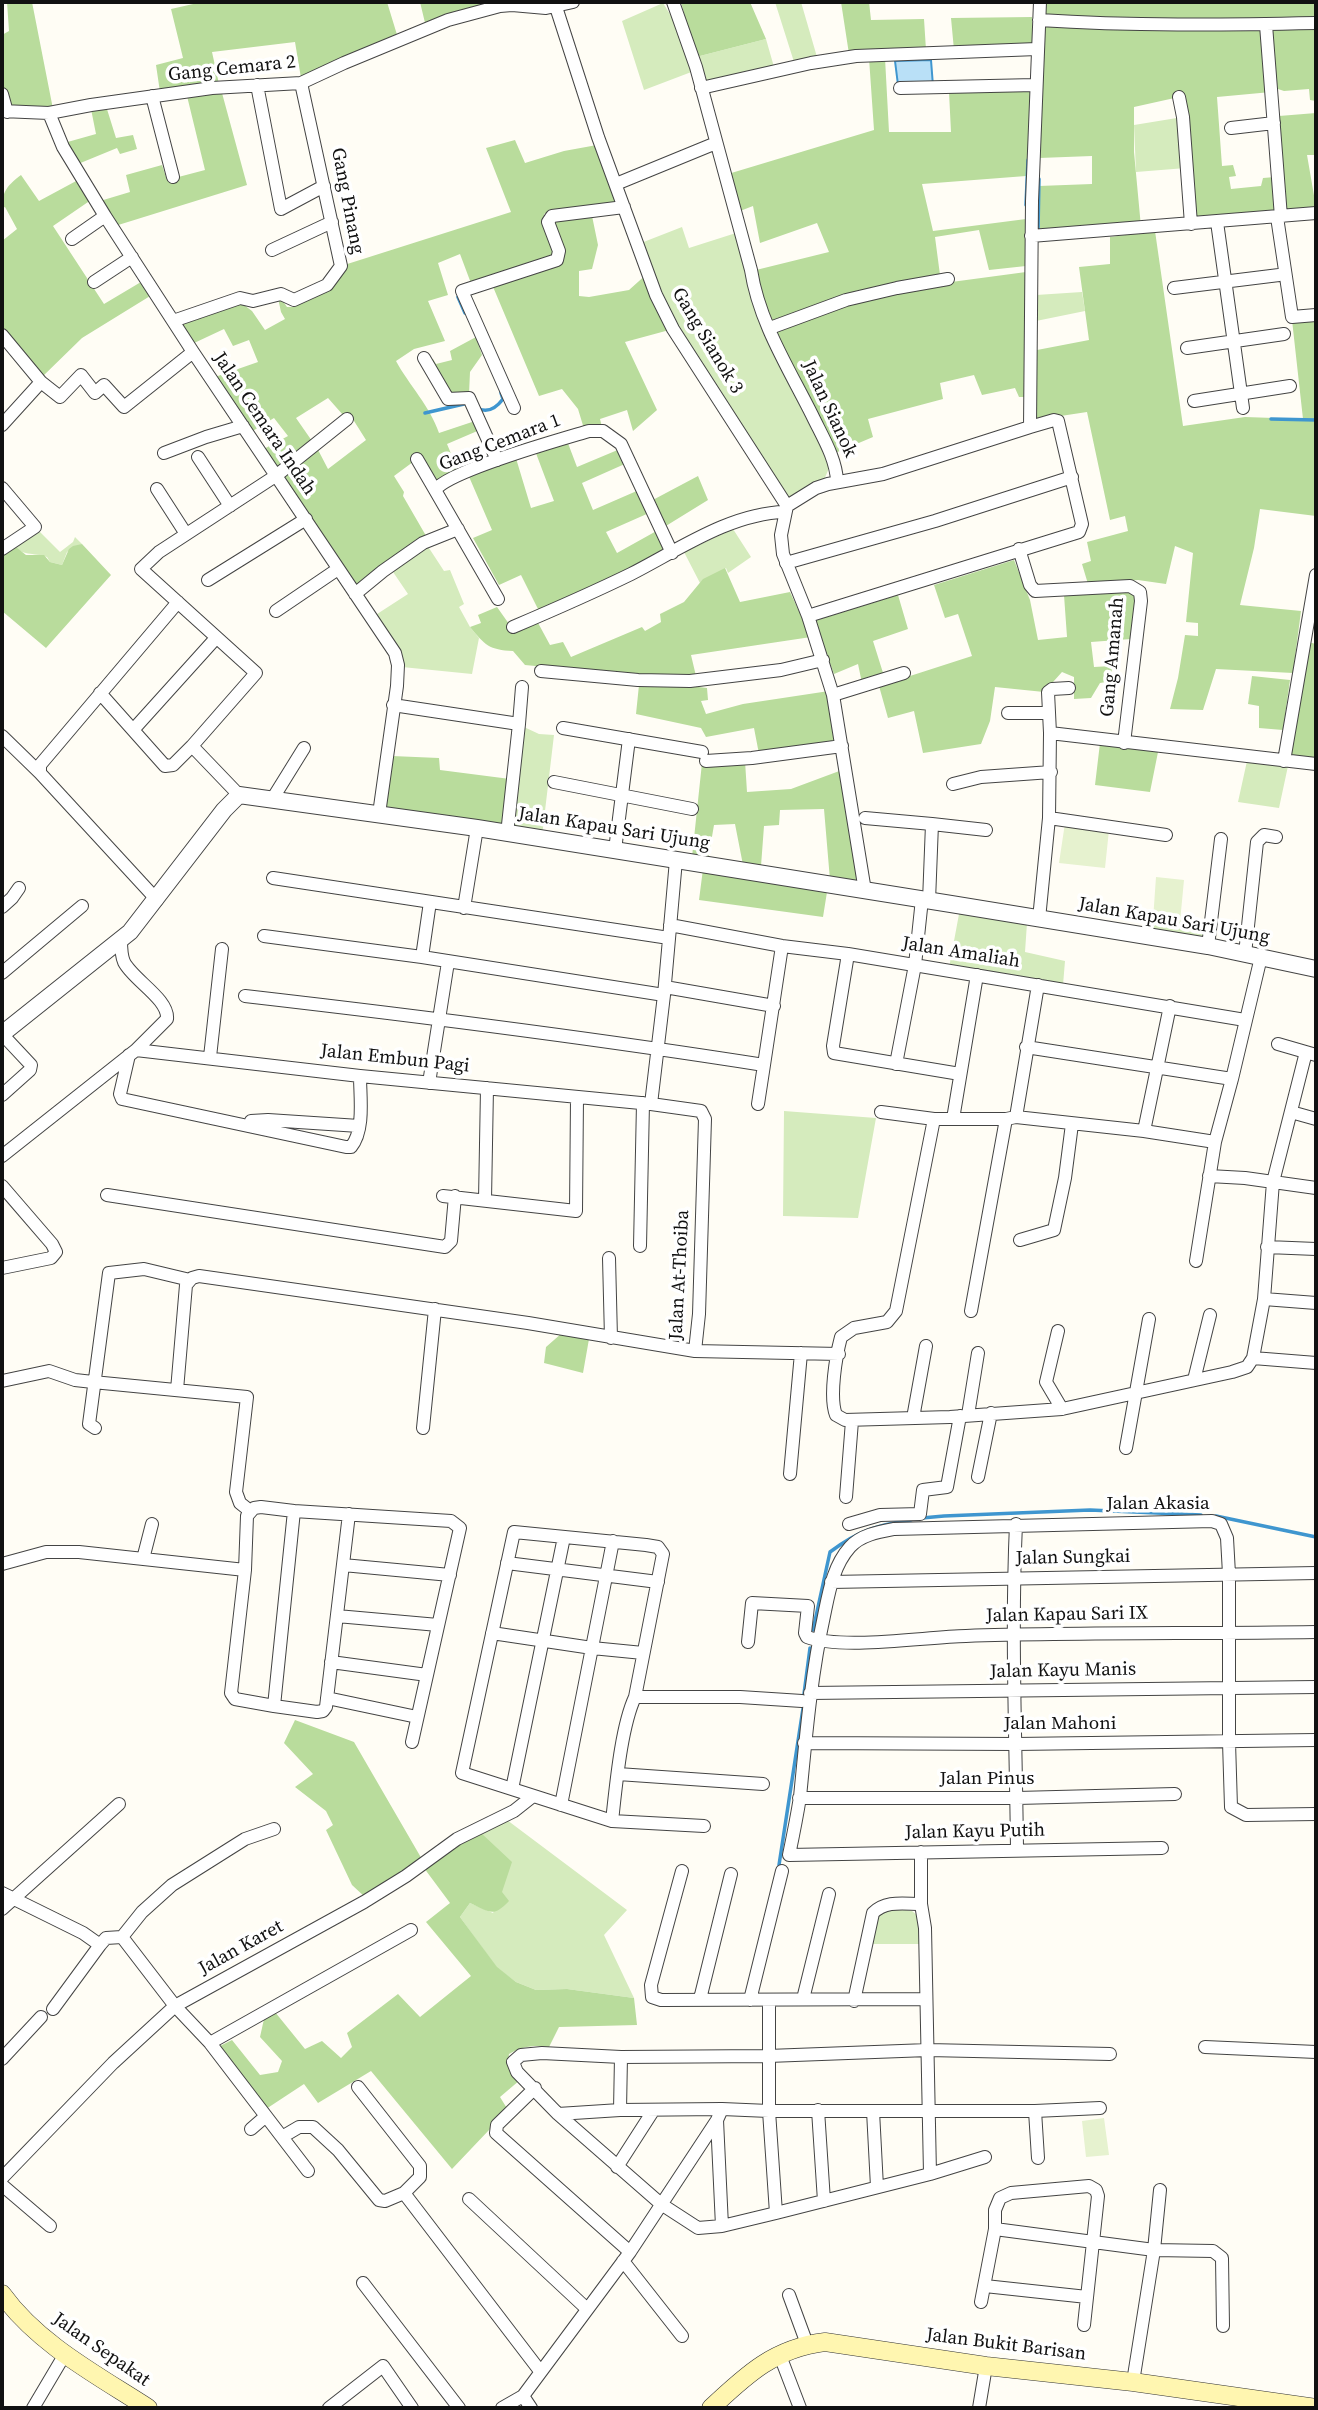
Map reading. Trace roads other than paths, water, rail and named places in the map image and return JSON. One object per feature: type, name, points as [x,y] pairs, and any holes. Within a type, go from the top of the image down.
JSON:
[{"type":"main road","name":"Jalan Sepakat","points":[[2,2294],[24,2320],[65,2354],[129,2403],[148,2408]]},
{"type":"main road","name":"Jalan Bukit Barisan","points":[[711,2408],[753,2370],[779,2353],[807,2344],[825,2342],[986,2366],[1133,2382],[1222,2402],[1316,2408]]},
{"type":"street","name":"Gang Cemara 2","points":[[49,113],[152,96],[301,83],[448,20],[512,5],[556,7],[573,2]]},
{"type":"street","name":"Jalan Sianok","points":[[673,2],[701,89],[751,270],[755,296],[837,469],[837,481],[816,488],[786,509]]},
{"type":"street","points":[[1030,427],[1031,236],[1040,2]]},
{"type":"street","name":"Gang Sianok 3","points":[[556,7],[579,81],[656,295],[673,329],[786,509]]},
{"type":"street","points":[[1039,20],[1104,24],[1316,23]]},
{"type":"street","points":[[1266,25],[1279,217],[1292,317],[1316,315]]},
{"type":"street","points":[[701,89],[782,69],[856,56],[1037,49]]},
{"type":"street","name":"Gang Pinang","points":[[173,321],[240,298],[253,301],[281,294],[294,300],[327,285],[341,266],[301,83]]},
{"type":"street","points":[[257,85],[281,209],[324,186]]},
{"type":"street","points":[[900,88],[1035,85]]},
{"type":"street","points":[[2,94],[4,111],[49,113]]},
{"type":"street","points":[[152,96],[173,177]]},
{"type":"street","points":[[1179,97],[1183,117],[1191,224]]},
{"type":"street","name":"Jalan Cemara Indah","points":[[49,113],[63,147],[173,321],[395,653],[398,674],[379,814]]},
{"type":"street","points":[[1231,128],[1274,123]]},
{"type":"street","points":[[616,184],[716,143]]},
{"type":"street","points":[[514,408],[461,291],[554,262],[559,251],[549,228],[548,222],[552,216],[624,207]]},
{"type":"street","points":[[1031,236],[1316,213]]},
{"type":"street","points":[[72,239],[106,216]]},
{"type":"street","points":[[272,250],[331,222]]},
{"type":"street","points":[[1217,222],[1243,408]]},
{"type":"street","points":[[94,282],[132,257]]},
{"type":"street","points":[[1174,288],[1279,275]]},
{"type":"street","points":[[769,328],[846,300],[947,279]]},
{"type":"street","points":[[1187,348],[1284,334]]},
{"type":"street","points":[[2,335],[41,382],[60,397],[81,375],[95,393],[104,385],[124,407],[193,352]]},
{"type":"street","points":[[424,358],[448,399],[469,398],[497,460]]},
{"type":"street","points":[[2,425],[41,382]]},
{"type":"street","points":[[1194,401],[1290,387]]},
{"type":"street","points":[[100,694],[167,766],[173,765],[192,746],[256,673],[141,569],[159,551],[277,475],[347,419]]},
{"type":"street","points":[[808,616],[1076,534],[1081,530],[1082,524],[1059,422],[1052,420],[883,474],[837,481]]},
{"type":"street","points":[[164,453],[243,426]]},
{"type":"street","name":"Gang Cemara 1","points":[[498,599],[435,491],[449,479],[497,460],[589,431],[598,430],[609,434],[621,444],[671,553]]},
{"type":"street","points":[[198,457],[230,506]]},
{"type":"street","points":[[417,459],[435,491]]},
{"type":"street","points":[[786,563],[935,521],[1072,477]]},
{"type":"street","points":[[2,488],[35,527],[2,549]]},
{"type":"street","points":[[157,489],[186,534]]},
{"type":"street","points":[[513,627],[579,599],[725,527],[786,509],[781,536],[786,563],[808,616],[833,695],[865,891]]},
{"type":"street","points":[[208,580],[306,519]]},
{"type":"street","points":[[355,594],[423,543],[458,529]]},
{"type":"street","name":"Gang Amanah","points":[[1019,550],[1030,585],[1035,591],[1130,586],[1140,592],[1124,743],[1050,733]]},
{"type":"street","points":[[276,611],[338,569]]},
{"type":"street","points":[[1284,761],[1313,610],[1316,575]]},
{"type":"street","points":[[40,774],[40,765],[178,602]]},
{"type":"street","points":[[133,730],[216,638]]},
{"type":"street","points":[[541,671],[638,680],[690,681],[781,670],[823,660]]},
{"type":"street","points":[[833,695],[904,673]]},
{"type":"street","points":[[507,834],[522,687]]},
{"type":"street","points":[[1039,919],[1051,772],[1048,691],[1069,688]]},
{"type":"street","points":[[393,705],[520,724]]},
{"type":"street","points":[[1008,713],[1049,713]]},
{"type":"street","points":[[563,728],[704,756],[752,758],[842,747]]},
{"type":"street","points":[[2,736],[157,900]]},
{"type":"street","points":[[615,850],[629,739]]},
{"type":"street","points":[[1124,743],[1316,764]]},
{"type":"street","points":[[2,1095],[30,1070],[30,1062],[2,1034],[139,923],[239,795],[192,746]]},
{"type":"street","points":[[273,799],[304,748]]},
{"type":"street","points":[[953,784],[981,777],[1051,772]]},
{"type":"street","points":[[554,782],[692,809]]},
{"type":"street","name":"Jalan Kapau Sari Ujung","points":[[239,795],[477,828],[926,900],[1208,946],[1316,969]]},
{"type":"street","points":[[865,818],[986,830]]},
{"type":"street","points":[[1049,818],[1166,835]]},
{"type":"street","points":[[896,1064],[926,900],[932,824]]},
{"type":"street","points":[[464,908],[477,828]]},
{"type":"street","points":[[1196,1261],[1215,1142],[1245,1020],[1253,956],[1257,842],[1264,835],[1276,837]]},
{"type":"street","points":[[1208,946],[1220,839]]},
{"type":"street","points":[[640,1247],[647,1104],[658,1048],[676,860]]},
{"type":"street","name":"Jalan Amaliah","points":[[273,878],[464,908],[848,954],[1245,1020]]},
{"type":"street","points":[[2,895],[19,888],[2,907]]},
{"type":"street","points":[[422,957],[430,902]]},
{"type":"street","points":[[2,973],[82,906]]},
{"type":"street","points":[[264,936],[774,1006]]},
{"type":"street","points":[[2,1156],[132,1053],[166,1022],[168,1013],[165,1008],[126,966],[122,957],[121,940]]},
{"type":"street","points":[[758,1104],[782,946]]},
{"type":"street","points":[[210,1057],[222,949]]},
{"type":"street","points":[[848,954],[832,1051],[960,1074]]},
{"type":"street","points":[[429,1083],[447,962]]},
{"type":"street","points":[[953,1119],[977,975]]},
{"type":"street","points":[[971,1311],[1038,985]]},
{"type":"street","points":[[245,996],[438,1018],[764,1065]]},
{"type":"street","points":[[1144,1130],[1170,1006]]},
{"type":"street","points":[[934,1118],[896,1311],[887,1322],[854,1328],[844,1334],[838,1354],[834,1389],[835,1412],[839,1418],[852,1421],[1062,1409],[1243,1369],[1250,1364],[1264,1299],[1273,1182],[1291,1112],[1311,1053],[1278,1044]]},
{"type":"street","points":[[1026,1047],[1232,1079]]},
{"type":"street","points":[[132,1053],[120,1094],[122,1099],[348,1147],[357,1140],[360,1076]]},
{"type":"street","name":"Jalan Embun Pagi","points":[[132,1053],[210,1057],[360,1076],[647,1104]]},
{"type":"street","points":[[485,1199],[487,1088]]},
{"type":"street","points":[[107,1195],[445,1247],[451,1241],[449,1196],[576,1211],[577,1098]]},
{"type":"street","name":"Jalan At-Thoiba","points":[[647,1104],[701,1111],[705,1119],[699,1314],[695,1350],[838,1354]]},
{"type":"street","points":[[881,1112],[953,1119],[1011,1118],[1144,1130],[1215,1142]]},
{"type":"street","points":[[1291,1112],[1316,1119]]},
{"type":"street","points":[[237,1122],[268,1120],[359,1126]]},
{"type":"street","points":[[304,1137],[307,1122]]},
{"type":"street","points":[[1020,1240],[1054,1230],[1072,1124]]},
{"type":"street","points":[[1209,1176],[1316,1188]]},
{"type":"street","points":[[2,1186],[56,1252],[51,1258],[4,1264]]},
{"type":"street","points":[[1267,1247],[1316,1249]]},
{"type":"street","points":[[609,1258],[611,1338]]},
{"type":"street","points":[[95,1428],[89,1424],[108,1272],[144,1269],[190,1280],[199,1276],[435,1309],[695,1350]]},
{"type":"street","points":[[177,1390],[185,1293],[190,1280]]},
{"type":"street","points":[[1264,1299],[1316,1303]]},
{"type":"street","points":[[423,1428],[435,1309]]},
{"type":"street","points":[[1194,1380],[1210,1315]]},
{"type":"street","points":[[1126,1448],[1149,1319]]},
{"type":"street","points":[[1058,1331],[1046,1382],[1062,1409]]},
{"type":"street","points":[[913,1418],[926,1346]]},
{"type":"street","points":[[790,1474],[802,1353]]},
{"type":"street","points":[[849,1524],[880,1515],[920,1514],[923,1490],[947,1487],[978,1353]]},
{"type":"street","points":[[1253,1358],[1316,1363]]},
{"type":"street","points":[[2,1381],[49,1371],[75,1380],[247,1397],[236,1492],[240,1503],[250,1511]]},
{"type":"street","points":[[978,1477],[991,1413]]},
{"type":"street","points":[[846,1497],[852,1421]]},
{"type":"street","points":[[349,1514],[326,1707],[317,1712],[274,1706],[235,1699],[231,1693],[245,1570],[247,1516],[250,1511],[261,1507],[455,1522],[461,1531],[412,1742]]},
{"type":"street","points":[[274,1706],[294,1511]]},
{"type":"street","name":"Jalan Akasia","points":[[789,1855],[799,1798],[806,1697],[831,1582],[838,1565],[851,1546],[875,1533],[894,1529],[1016,1524],[1217,1522],[1227,1532],[1229,1574],[1230,1801],[1235,1811],[1246,1815],[1316,1814]]},
{"type":"street","points":[[143,1559],[152,1524]]},
{"type":"street","points":[[1016,1524],[1013,1634],[1017,1850]]},
{"type":"street","points":[[612,1821],[629,1709],[635,1697],[663,1554],[658,1547],[514,1532],[462,1773],[612,1821],[704,1826]]},
{"type":"street","points":[[512,1789],[564,1537]]},
{"type":"street","points":[[561,1805],[613,1541]]},
{"type":"street","points":[[2,1564],[46,1552],[79,1552],[245,1570]]},
{"type":"street","points":[[507,1563],[658,1582]]},
{"type":"street","points":[[343,1565],[450,1575]]},
{"type":"street","name":"Jalan Sungkai","points":[[831,1582],[1316,1573]]},
{"type":"street","points":[[748,1642],[752,1603],[769,1602],[808,1606],[804,1633],[818,1641]]},
{"type":"street","points":[[337,1616],[438,1625]]},
{"type":"street","name":"Jalan Kapau Sari IX","points":[[818,1641],[865,1642],[1013,1634],[1316,1632]]},
{"type":"street","points":[[492,1633],[643,1653]]},
{"type":"street","points":[[331,1662],[427,1675]]},
{"type":"street","name":"Jalan Kayu Manis","points":[[635,1697],[806,1697],[1316,1687]]},
{"type":"street","points":[[327,1698],[417,1717]]},
{"type":"street","name":"Jalan Mahoni","points":[[804,1744],[1316,1740]]},
{"type":"street","points":[[618,1774],[763,1784]]},
{"type":"street","name":"Jalan Pinus","points":[[799,1798],[1017,1798],[1175,1794]]},
{"type":"street","name":"Jalan Karet","points":[[2,2178],[113,2063],[175,2006],[364,1902],[457,1839],[514,1811],[533,1796]]},
{"type":"street","points":[[2,1909],[7,1896],[119,1804]]},
{"type":"street","points":[[53,2009],[106,1938],[122,1937],[142,1912],[172,1885],[245,1839],[274,1829]]},
{"type":"street","name":"Jalan Kayu Putih","points":[[789,1855],[1162,1848]]},
{"type":"street","points":[[921,1852],[930,2174]]},
{"type":"street","points":[[682,1871],[650,1995],[661,2000],[926,1999]]},
{"type":"street","points":[[750,2000],[782,1871]]},
{"type":"street","points":[[699,1999],[731,1874]]},
{"type":"street","points":[[803,1999],[829,1894]]},
{"type":"street","points":[[7,1896],[83,1933],[100,1945]]},
{"type":"street","points":[[854,2001],[873,1913],[884,1906],[921,1904]]},
{"type":"street","points":[[210,2043],[411,1930]]},
{"type":"street","points":[[122,1937],[175,2006],[210,2043],[308,2171]]},
{"type":"street","points":[[769,2001],[769,2111],[776,2213]]},
{"type":"street","points":[[2,2059],[41,2017]]},
{"type":"street","points":[[1205,2047],[1316,2052]]},
{"type":"street","points":[[985,2157],[930,2174],[776,2213],[722,2226],[696,2228],[661,2204],[558,2114],[517,2072],[513,2063],[517,2057],[542,2053],[621,2057],[768,2056],[928,2050],[1110,2054]]},
{"type":"street","points":[[620,2110],[621,2057]]},
{"type":"street","points":[[282,2137],[299,2127],[313,2127],[338,2150],[379,2200],[385,2201],[404,2193],[420,2177],[420,2166],[358,2087]]},
{"type":"street","points":[[535,2088],[497,2125],[496,2133],[627,2256],[682,2336]]},
{"type":"street","points":[[558,2114],[620,2110],[719,2115],[818,2110],[1035,2111],[1100,2108]]},
{"type":"street","points":[[818,2110],[824,2201]]},
{"type":"street","points":[[617,2166],[653,2111]]},
{"type":"street","points":[[873,2111],[877,2187]]},
{"type":"street","points":[[1035,2111],[1038,2158]]},
{"type":"street","points":[[502,2408],[523,2396],[627,2256],[719,2115]]},
{"type":"street","points":[[719,2115],[722,2226]]},
{"type":"street","points":[[251,2129],[266,2116]]},
{"type":"street","points":[[2,2185],[50,2227]]},
{"type":"street","points":[[981,2302],[995,2230],[996,2203],[1004,2195],[1089,2186],[1098,2196],[1084,2325]]},
{"type":"street","points":[[1133,2382],[1154,2250],[1160,2190]]},
{"type":"street","points":[[404,2193],[540,2371]]},
{"type":"street","points":[[469,2199],[587,2309]]},
{"type":"street","points":[[995,2230],[1154,2250],[1213,2251],[1222,2258],[1223,2326]]},
{"type":"street","points":[[363,2283],[459,2408]]},
{"type":"street","points":[[985,2286],[1087,2297]]},
{"type":"street","points":[[789,2295],[807,2344]]},
{"type":"street","points":[[779,2353],[800,2408]]},
{"type":"street","points":[[33,2408],[65,2354]]},
{"type":"street","points":[[329,2408],[383,2366],[411,2408]]},
{"type":"street","points":[[979,2408],[986,2366]]},
{"type":"street","points":[[523,2396],[531,2408]]},
{"type":"water","points":[[931,60],[933,86],[898,85],[895,61]]},
{"type":"waterway","points":[[1026,205],[1028,160]]},
{"type":"waterway","points":[[1038,230],[1039,179]]},
{"type":"waterway","points":[[458,297],[465,313]]},
{"type":"waterway","points":[[479,409],[489,410],[495,407],[503,399],[501,393]]},
{"type":"waterway","points":[[425,413],[464,404]]},
{"type":"waterway","points":[[1271,419],[1316,420]]},
{"type":"waterway","points":[[922,1518],[1090,1510],[1201,1515]]},
{"type":"waterway","points":[[1216,1516],[1316,1537]]},
{"type":"waterway","points":[[813,1630],[830,1552],[868,1530],[911,1520]]},
{"type":"waterway","points":[[804,1694],[810,1648]]},
{"type":"waterway","points":[[779,1865],[804,1702]]}]
